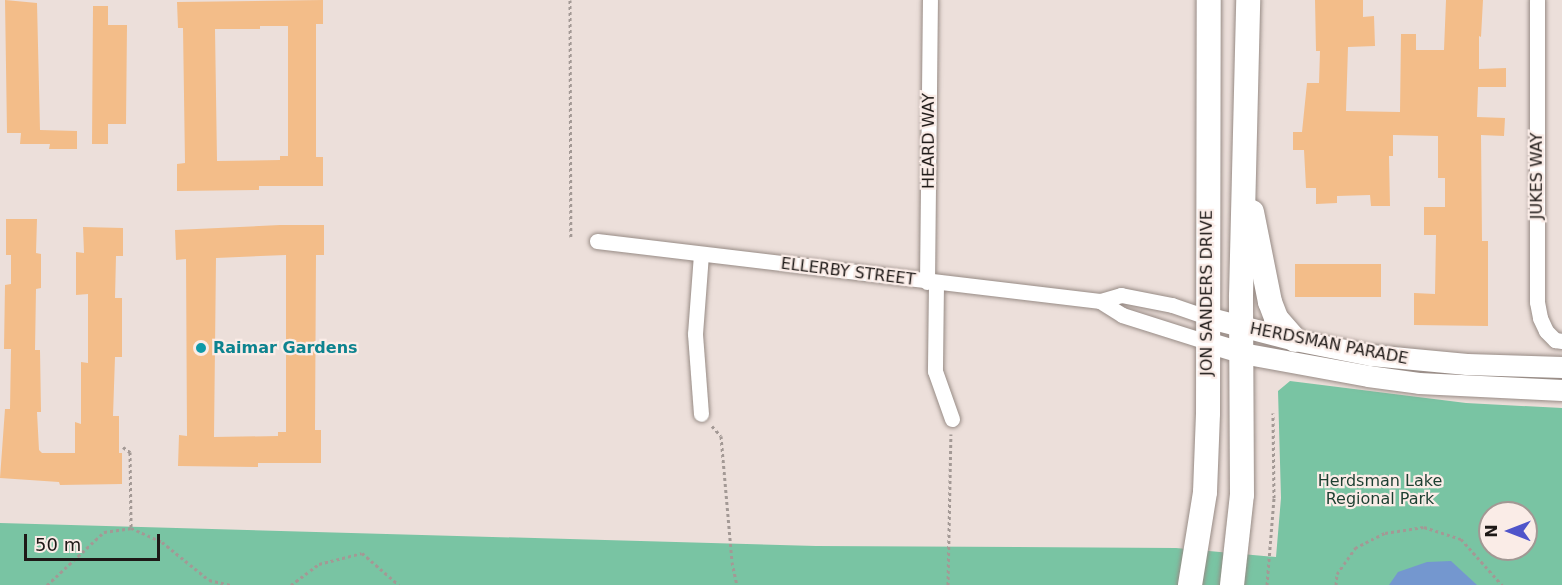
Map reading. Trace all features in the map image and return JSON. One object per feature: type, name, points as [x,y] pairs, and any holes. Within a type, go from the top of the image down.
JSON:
[{"type":"main road","name":"JON SANDERS DRIVE","points":[[1190,585],[1204,492],[1209,0]]},
{"type":"main road","name":"JON SANDERS DRIVE","points":[[1232,585],[1242,495],[1242,327],[1248,0]]},
{"type":"main road","points":[[1244,169],[1270,302],[1276,318],[1295,340]]},
{"type":"main road","name":"HERDSMAN PARADE","points":[[1206,317],[1295,340],[1371,355],[1420,361],[1562,367]]},
{"type":"main road","name":"HERDSMAN PARADE","points":[[1207,342],[1242,353],[1419,383],[1562,390]]},
{"type":"main road","points":[[1224,585],[1235,553]]},
{"type":"street","name":"HEARD WAY","points":[[930,0],[934,371],[952,419]]},
{"type":"street","name":"JUKES WAY","points":[[1537,0],[1537,302],[1540,318],[1546,331],[1555,340],[1562,341]]},
{"type":"street","name":"ELLERBY STREET","points":[[597,242],[1100,301],[1121,295],[1172,305],[1206,317]]},
{"type":"street","points":[[701,254],[695,334],[701,414]]},
{"type":"street","name":"ELLERBY STREET","points":[[1100,301],[1122,315],[1207,342]]},
{"type":"path","points":[[570,0],[571,237]]},
{"type":"path","points":[[1267,585],[1274,498],[1273,413]]},
{"type":"path","points":[[701,414],[721,436],[732,562],[737,585]]},
{"type":"path","points":[[948,585],[952,419]]},
{"type":"path","points":[[123,447],[130,452],[131,528]]},
{"type":"path","points":[[1336,585],[1337,574],[1355,548],[1385,532],[1424,527],[1461,539],[1502,585]]},
{"type":"path","points":[[47,585],[104,532],[131,528],[162,542],[209,580],[231,585]]},
{"type":"path","points":[[291,585],[319,564],[362,553],[399,585]]},
{"type":"green space","name":"Herdsman Lake Regional Park","points":[[1290,381],[1466,403],[1562,408],[1562,585],[0,585],[0,523],[816,546],[1176,548],[1276,557],[1281,498],[1278,391]]},
{"type":"water","points":[[1451,561],[1477,585],[1389,585],[1398,572],[1427,562]]},
{"type":"building","points":[[5,0],[37,3],[40,130],[77,131],[77,149],[49,149],[50,144],[20,144],[21,133],[7,133]]},
{"type":"building","points":[[323,0],[323,24],[316,24],[316,157],[323,157],[323,186],[259,186],[259,190],[177,191],[177,164],[185,163],[183,28],[178,28],[177,2]],"holes":[[[260,26],[288,26],[288,156],[280,156],[280,160],[217,161],[215,29],[260,29]]]},
{"type":"building","points":[[1315,0],[1363,0],[1363,17],[1374,16],[1375,46],[1348,47],[1346,111],[1400,112],[1401,34],[1416,34],[1416,50],[1444,50],[1446,0],[1483,0],[1481,37],[1479,36],[1479,69],[1506,68],[1506,87],[1478,87],[1477,117],[1505,118],[1504,136],[1481,135],[1482,241],[1488,241],[1488,326],[1414,325],[1414,293],[1435,294],[1436,235],[1424,235],[1424,207],[1445,207],[1445,178],[1438,178],[1438,136],[1393,135],[1393,156],[1389,156],[1390,206],[1371,206],[1370,195],[1337,196],[1337,203],[1316,204],[1316,188],[1306,188],[1304,150],[1293,150],[1293,132],[1302,132],[1307,83],[1319,83],[1320,51],[1316,51]]},
{"type":"building","points":[[93,6],[108,6],[108,25],[127,25],[126,124],[108,124],[108,144],[92,144]]},
{"type":"building","points":[[6,219],[37,219],[36,253],[41,254],[41,288],[36,289],[35,350],[40,350],[41,412],[37,412],[39,450],[42,453],[75,453],[75,422],[81,424],[81,362],[88,363],[88,294],[76,295],[76,252],[84,253],[83,227],[123,228],[123,256],[116,256],[115,298],[122,298],[122,357],[115,357],[113,416],[119,416],[122,484],[60,485],[59,482],[0,478],[5,409],[10,409],[11,349],[4,349],[5,285],[11,284],[11,255],[6,255]]},
{"type":"building","points":[[324,225],[324,255],[316,255],[315,430],[321,430],[321,463],[258,463],[258,467],[178,466],[179,435],[187,436],[186,259],[176,260],[175,230]],"holes":[[[286,255],[286,432],[278,432],[278,436],[214,437],[216,258]]]},
{"type":"building","points":[[1295,264],[1381,264],[1381,297],[1295,297]]},
{"type":"place","name":"Raimar Gardens","points":[[201,348]]}]
